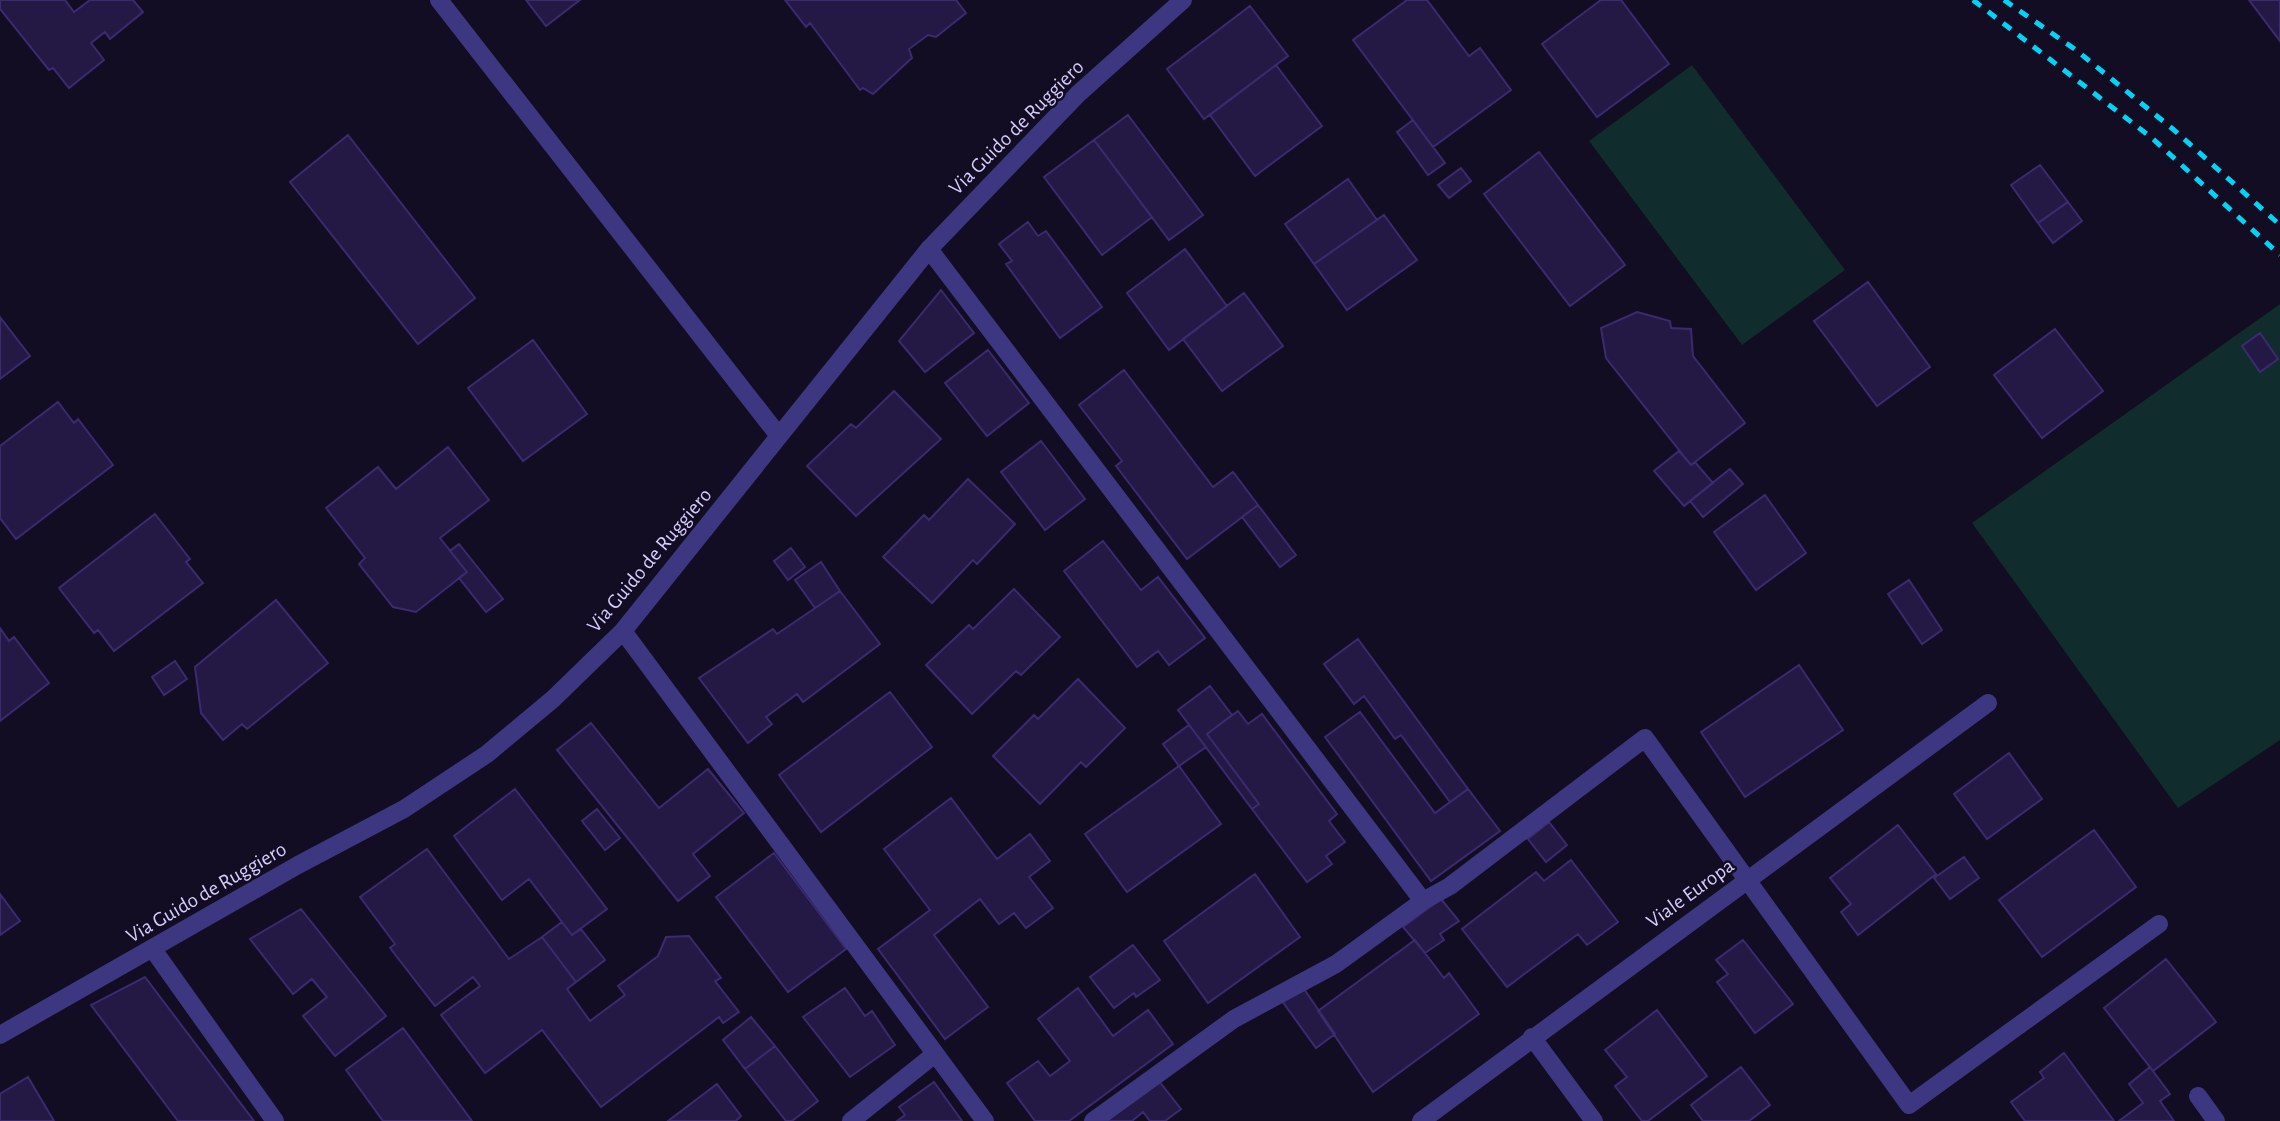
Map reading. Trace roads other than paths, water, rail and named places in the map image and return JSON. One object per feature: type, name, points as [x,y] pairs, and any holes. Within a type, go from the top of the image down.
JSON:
[{"type":"street","points":[[439,0],[779,436]]},
{"type":"street","name":"Via Guido de Ruggiero","points":[[0,1035],[404,809],[477,761],[553,699],[623,631],[929,248],[1078,94],[1183,0]]},
{"type":"street","points":[[929,248],[1423,901]]},
{"type":"street","points":[[623,631],[985,1121]]},
{"type":"street","name":"Viale Europa","points":[[1421,1121],[1988,704]]},
{"type":"street","points":[[1093,1121],[1234,1019],[1336,964],[1423,901],[1450,886],[1645,738],[1909,1105],[2159,924]]},
{"type":"street","points":[[152,948],[275,1121]]},
{"type":"street","points":[[1532,1037],[1594,1121]]},
{"type":"street","points":[[851,1121],[936,1054]]},
{"type":"street","points":[[2198,1096],[2216,1121]]},
{"type":"railway","points":[[1973,0],[2152,138],[2280,255]]},
{"type":"railway","points":[[2004,0],[2076,50],[2174,130],[2280,225]]}]
